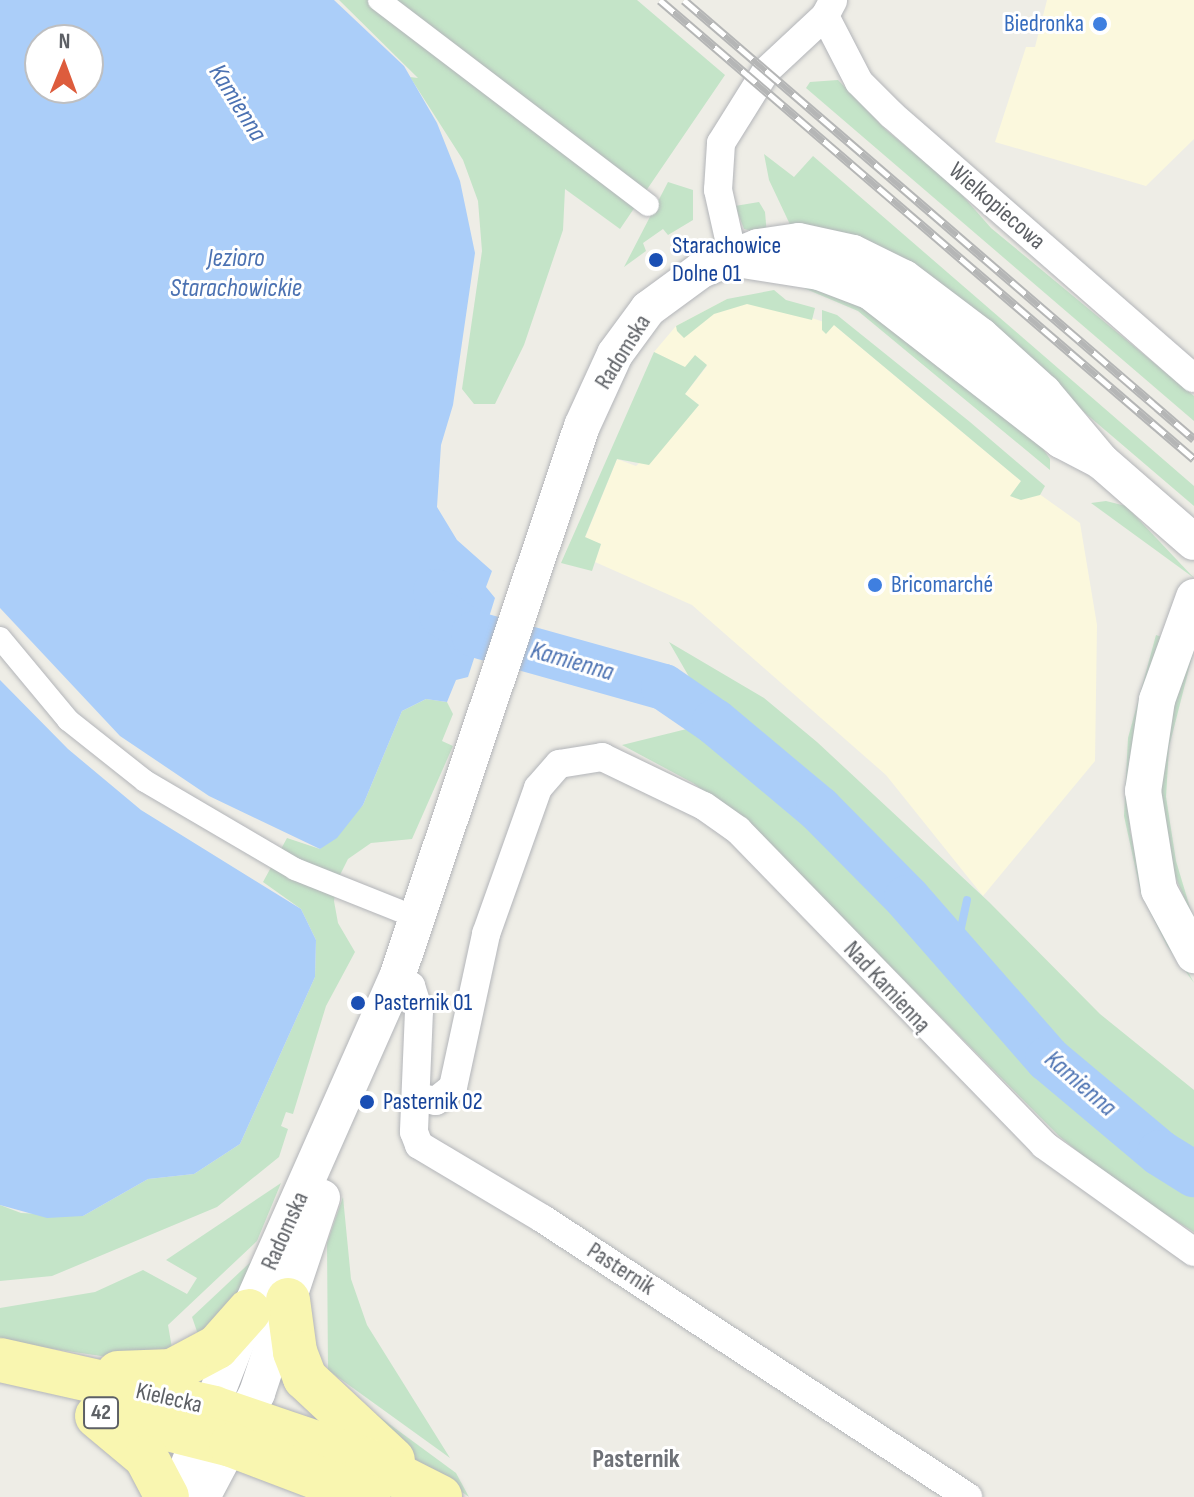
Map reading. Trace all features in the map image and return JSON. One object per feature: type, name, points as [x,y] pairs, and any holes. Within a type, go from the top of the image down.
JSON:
[{"type":"main road","points":[[9,1371],[172,1371],[217,1347],[268,1306],[313,1390],[431,1491]]},
{"type":"main road","name":"Kielecka","points":[[9,1371],[85,1408],[223,1427]]},
{"type":"main road","name":"Kielecka","points":[[9,1371],[223,1427]]},
{"type":"main road","points":[[85,1408],[132,1441],[167,1497]]},
{"type":"main road","name":"42","points":[[223,1427],[431,1491]]},
{"type":"main road","name":"42","points":[[223,1427],[368,1497]]},
{"type":"street","points":[[379,0],[648,205]]},
{"type":"street","points":[[830,8],[766,71],[721,143],[718,190],[733,257],[819,272],[871,292],[1061,440],[1101,461],[1194,542]]},
{"type":"street","name":"Wielkopiecowa","points":[[830,8],[859,82],[892,115],[1194,378]]},
{"type":"street","name":"Radomska","points":[[223,1427],[397,977],[582,426],[615,354],[662,296],[701,270],[733,257]]},
{"type":"street","points":[[1191,605],[1157,700],[1143,791],[1147,843],[1159,890],[1194,955]]},
{"type":"street","points":[[0,638],[68,720],[145,781],[295,869],[400,911]]},
{"type":"street","name":"Nad Kamienną","points":[[417,1097],[442,1099],[453,1087],[474,977],[522,825],[543,780],[566,762],[606,758],[719,815],[1044,1145],[1194,1252]]},
{"type":"street","name":"Pasternik","points":[[397,977],[411,986],[419,1011],[419,1145],[569,1235],[968,1497]]},
{"type":"street","points":[[176,1497],[223,1427]]},
{"type":"street","points":[[202,1497],[223,1427]]},
{"type":"shaded area","points":[[1047,0],[1194,0],[1194,139],[1146,186],[995,142],[1026,47],[1035,47]]},
{"type":"shaded area","points":[[727,299],[773,306],[834,325],[1021,481],[1080,523],[1097,625],[1095,761],[983,896],[886,775],[692,605],[595,562],[601,544],[585,538],[617,459],[636,466],[699,405],[685,394],[707,366],[685,368],[654,352],[676,326]]},
{"type":"green space","points":[[339,0],[637,0],[725,75],[620,229],[565,189],[563,230],[524,345],[495,404],[474,404],[462,389],[482,251],[478,201],[463,160],[410,77],[418,78]]},
{"type":"green space","points":[[838,80],[886,130],[954,186],[991,228],[1194,396],[1194,421],[806,88],[810,82]]},
{"type":"green space","points":[[764,154],[794,177],[813,156],[1194,486],[1194,506],[933,283],[794,233],[769,180]]},
{"type":"green space","points":[[668,182],[693,190],[693,220],[668,235],[663,229],[643,243],[646,251],[624,267]]},
{"type":"green space","points":[[759,202],[765,212],[767,235],[744,229],[735,206]]},
{"type":"green space","points":[[796,279],[845,291],[1039,443],[1050,459],[1050,470],[858,311],[806,289]]},
{"type":"green space","points":[[774,290],[786,300],[815,308],[812,320],[747,304],[714,314],[684,338],[677,331],[676,326],[727,299]]},
{"type":"green space","points":[[822,310],[837,315],[970,422],[1045,486],[1040,495],[1021,500],[1010,496],[1021,481],[834,325],[826,334],[822,330]]},
{"type":"green space","points":[[654,352],[685,367],[695,355],[707,365],[685,394],[699,405],[649,465],[617,459],[585,537],[601,544],[592,571],[561,563]]},
{"type":"green space","points":[[1106,501],[1126,506],[1194,578],[1091,503]]},
{"type":"green space","points":[[1156,635],[1162,637],[1129,762],[1130,831],[1142,884],[1194,983],[1167,946],[1141,894],[1124,816],[1128,738]]},
{"type":"green space","points":[[669,642],[764,698],[817,742],[989,902],[1100,1014],[1194,1090],[1194,1232],[1122,1188],[1059,1136],[752,827],[693,783],[622,745],[715,722]]},
{"type":"green space","points":[[1194,649],[1169,747],[1166,797],[1176,861],[1194,921],[1167,857],[1159,794],[1166,727]]},
{"type":"green space","points":[[426,699],[447,702],[453,714],[442,741],[453,746],[412,839],[371,843],[348,859],[337,881],[334,901],[338,923],[355,952],[326,1006],[293,1114],[286,1112],[281,1126],[288,1129],[279,1157],[217,1207],[52,1276],[0,1281],[0,1205],[21,1213],[83,1216],[148,1179],[194,1174],[240,1144],[315,977],[316,940],[301,909],[263,882],[287,838],[320,849],[363,805],[402,711]]},
{"type":"green space","points":[[281,1183],[257,1241],[168,1325],[173,1354],[121,1359],[0,1341],[0,1308],[95,1292],[143,1270],[187,1294],[197,1278],[166,1260]]},
{"type":"green space","points":[[343,1197],[351,1279],[367,1325],[450,1458],[328,1370],[327,1243]]},
{"type":"green space","points":[[258,1255],[239,1293],[201,1343],[192,1317]]},
{"type":"green space","points":[[339,1387],[456,1473],[469,1497],[392,1443]]},
{"type":"water","name":"Jezioro Starachowickie","points":[[0,0],[334,0],[404,66],[437,123],[460,181],[475,253],[453,405],[441,445],[437,507],[457,540],[492,571],[486,587],[495,598],[485,630],[474,634],[479,643],[468,677],[456,680],[447,702],[426,699],[402,711],[363,805],[337,838],[320,849],[209,796],[120,736],[0,608]]},
{"type":"water","points":[[0,680],[68,749],[141,810],[301,909],[316,940],[315,977],[240,1144],[194,1174],[148,1179],[83,1216],[47,1218],[0,1205]]},
{"type":"waterway","name":"Kamienna","points":[[436,592],[442,614],[474,634],[664,687],[715,722],[819,809],[907,898],[1048,1059],[1160,1153],[1194,1174]]},
{"type":"waterway","points":[[956,951],[967,900]]},
{"type":"railway","points":[[660,0],[1194,459]]},
{"type":"railway","points":[[684,0],[1194,439]]},
{"type":"place","name":"Biedronka","points":[[1100,24]]},
{"type":"place","name":"Starachowice Dolne 01","points":[[656,260]]},
{"type":"place","name":"Bricomarché","points":[[875,585]]},
{"type":"place","name":"Pasternik 01","points":[[358,1003]]},
{"type":"place","name":"Pasternik 02","points":[[367,1102]]},
{"type":"district","name":"Pasternik","points":[[636,1460]]}]
